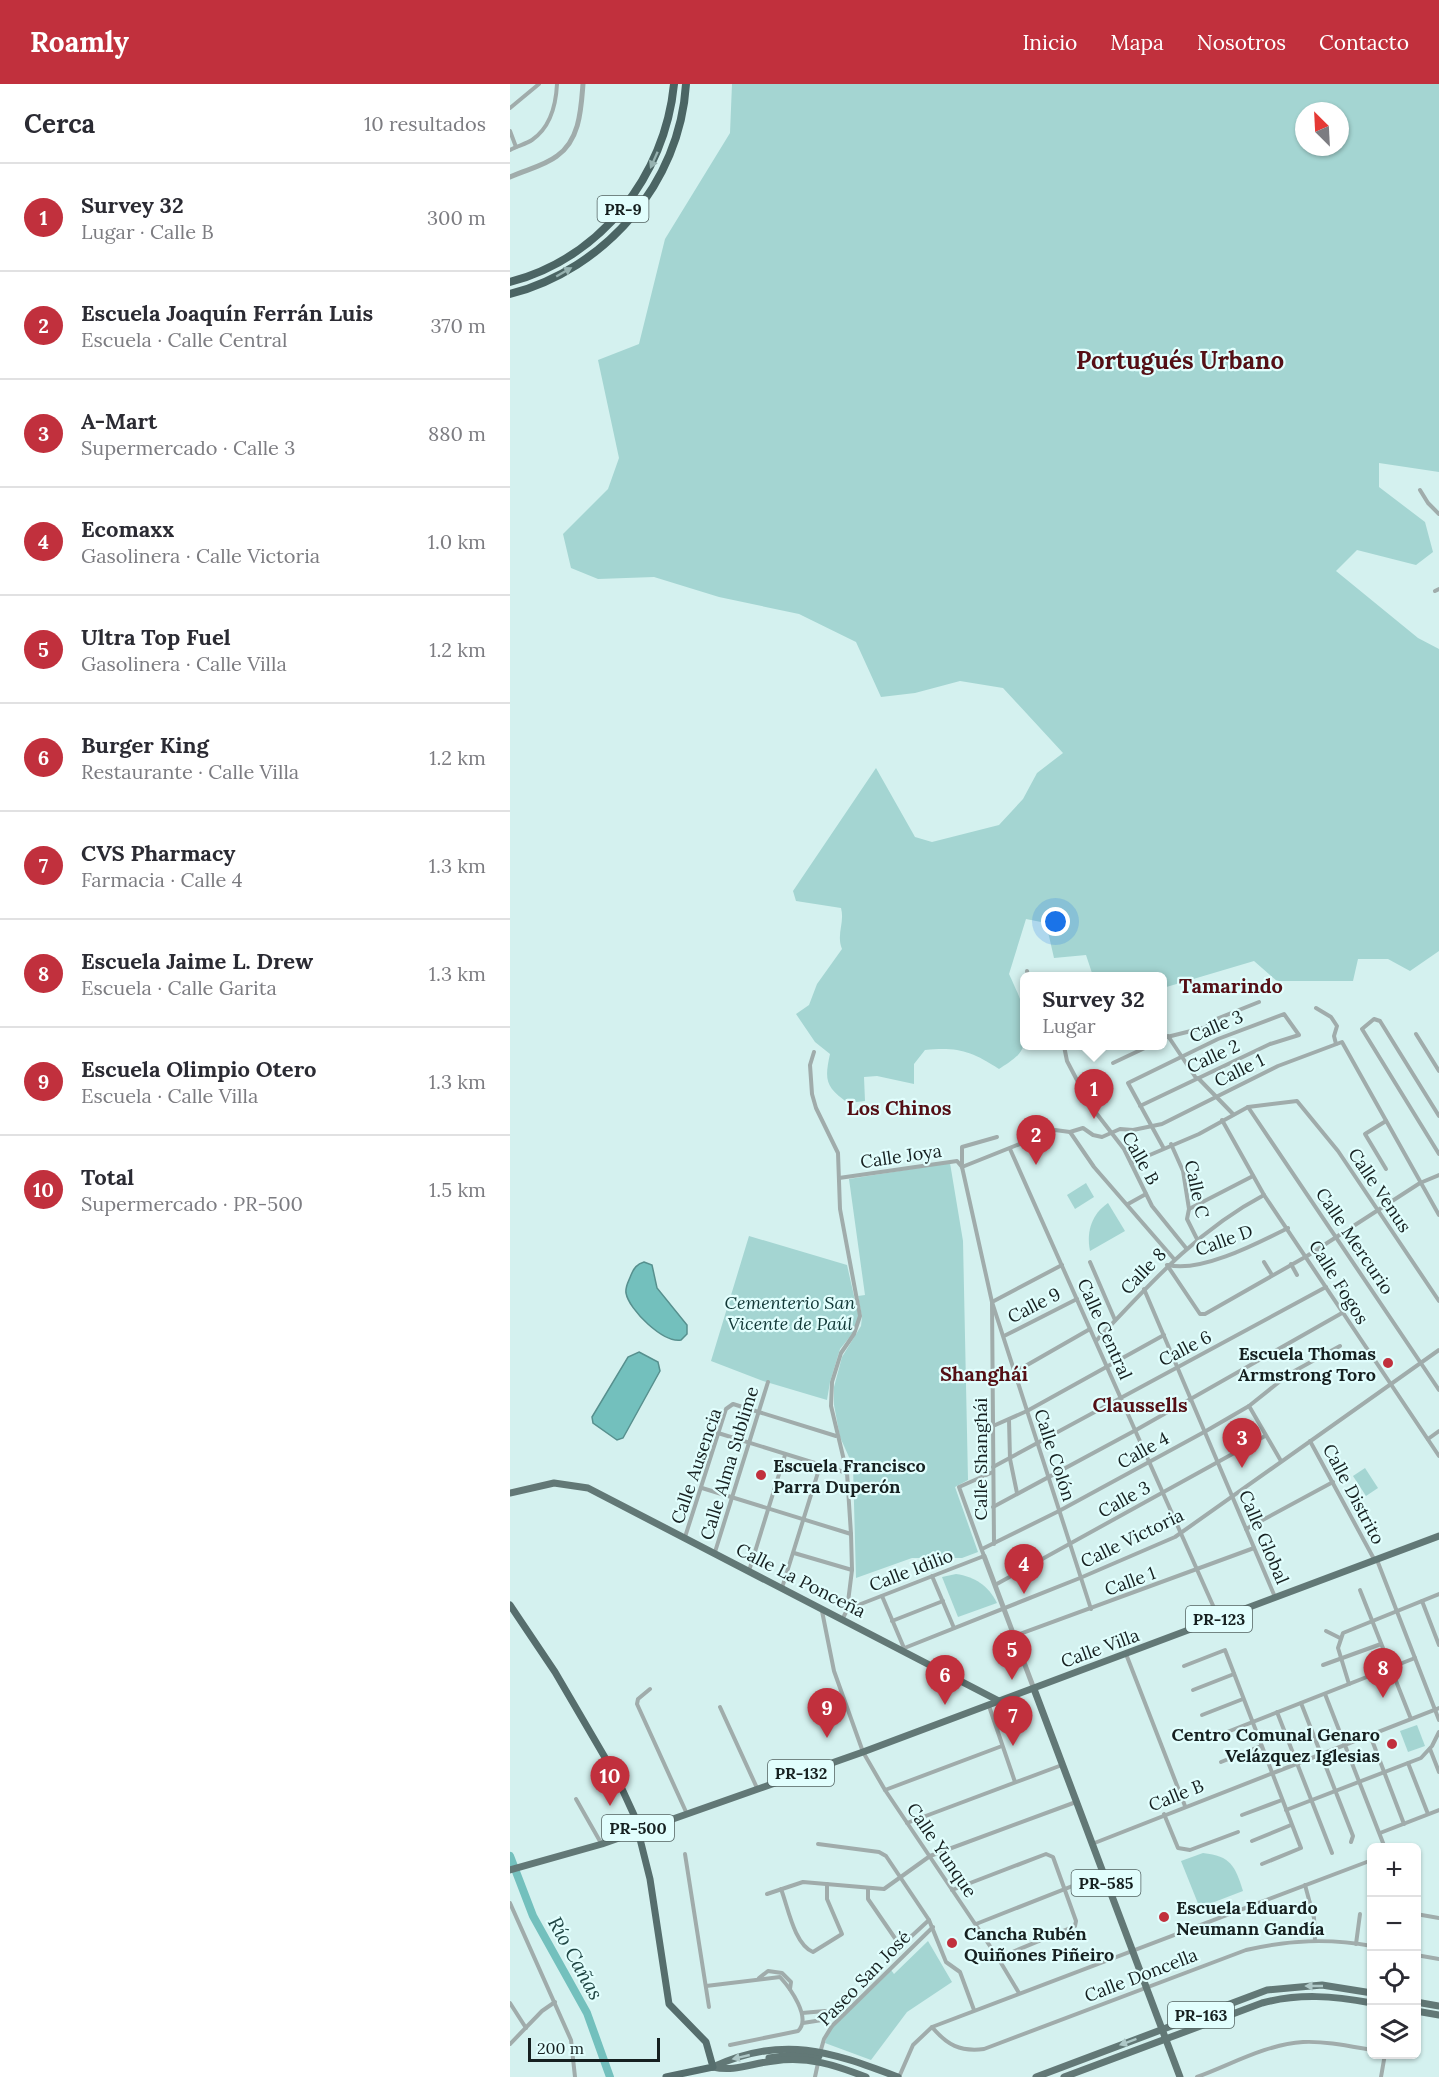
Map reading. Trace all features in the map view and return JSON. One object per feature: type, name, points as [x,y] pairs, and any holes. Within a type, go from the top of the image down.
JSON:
[{"type":"highway","name":"PR-9","points":[[510,282],[541,271],[564,259],[610,224],[644,180],[668,123],[672,84]]},
{"type":"highway","name":"PR-9","points":[[510,294],[554,278],[579,263],[605,244],[627,222],[645,200],[665,166],[688,84]]},
{"type":"highway","name":"PR-500","points":[[510,1605],[555,1672],[617,1778],[639,1831],[669,2004],[706,2042],[713,2067]]},
{"type":"highway","points":[[666,2077],[713,2067]]},
{"type":"main road","name":"Calle La Ponceña","points":[[510,1493],[554,1483],[588,1488],[903,1649],[999,1701]]},
{"type":"main road","name":"Calle Villa","points":[[510,1870],[602,1844],[863,1752],[1439,1536]]},
{"type":"main road","name":"PR-585","points":[[1034,1689],[1180,2077]]},
{"type":"main road","name":"PR-163","points":[[1036,2077],[1254,1994],[1284,1987],[1322,1985],[1367,1992]]},
{"type":"main road","name":"PR-163","points":[[1064,2077],[1284,1997],[1332,1996],[1367,2002]]},
{"type":"main road","points":[[1421,2003],[1439,2006]]},
{"type":"main road","points":[[1421,2012],[1439,2015]]},
{"type":"main road","points":[[713,2067],[738,2058],[796,2047],[819,2055],[865,2077]]},
{"type":"main road","points":[[713,2067],[728,2070],[753,2065],[780,2055],[819,2055],[860,2063],[899,2077]]},
{"type":"street","points":[[510,108],[540,84]]},
{"type":"street","points":[[510,150],[532,141],[548,123],[555,105],[557,84]]},
{"type":"street","points":[[510,177],[557,157],[570,143],[580,121],[583,84]]},
{"type":"street","points":[[510,131],[516,147]]},
{"type":"street","points":[[1420,490],[1439,514]]},
{"type":"street","points":[[1233,1114],[1197,1078],[1168,1036],[1207,1027],[1209,1022],[1259,1002]]},
{"type":"street","points":[[1316,1008],[1331,1017],[1337,1026],[1334,1036],[1386,1121],[1439,1215]]},
{"type":"street","name":"Calle 3","points":[[1128,1083],[1218,1039],[1284,1014],[1299,1035]]},
{"type":"street","points":[[1439,1116],[1380,1021],[1374,1019],[1362,1029],[1439,1154]]},
{"type":"street","points":[[1416,1034],[1439,1071]]},
{"type":"street","name":"Calle 2","points":[[1140,1106],[1270,1044],[1299,1035]]},
{"type":"street","name":"Calle 1","points":[[1112,1133],[1120,1129],[1162,1124],[1278,1066],[1339,1043]]},
{"type":"street","name":"Calle B","points":[[1065,1050],[1067,1061],[1090,1105],[1112,1133],[1131,1163],[1146,1194],[1186,1248]]},
{"type":"street","points":[[1113,1063],[1141,1050]]},
{"type":"street","points":[[814,1052],[810,1065],[812,1094],[816,1108],[837,1148],[840,1209],[860,1316],[854,1334],[841,1353],[832,1382],[831,1406],[847,1473],[851,1534],[852,1570],[847,1610],[843,1618]]},
{"type":"street","name":"Calle C","points":[[1128,1083],[1163,1147]]},
{"type":"street","name":"Calle Venus","points":[[1248,1107],[1297,1101],[1338,1151],[1439,1301]]},
{"type":"street","points":[[1131,1163],[1163,1147],[1199,1134],[1248,1107]]},
{"type":"street","name":"Calle Mercurio","points":[[1248,1107],[1439,1390]]},
{"type":"street","name":"Calle Fogos","points":[[1222,1120],[1264,1195],[1439,1456]]},
{"type":"street","points":[[1386,1121],[1365,1134],[1386,1169]]},
{"type":"street","points":[[997,1137],[962,1148],[962,1166],[1055,1130],[1070,1132],[1083,1128],[1097,1136],[1112,1133]]},
{"type":"street","points":[[1070,1132],[1094,1167],[1174,1259]]},
{"type":"street","name":"Calle C","points":[[1171,1144],[1183,1171],[1189,1209],[1187,1219],[1196,1240]]},
{"type":"street","name":"Calle Central","points":[[1010,1149],[1219,1618]]},
{"type":"street","name":"Calle Joya","points":[[839,1178],[957,1161],[962,1166]]},
{"type":"street","name":"Calle Colón","points":[[962,1166],[992,1302],[1091,1609]]},
{"type":"street","points":[[1167,1265],[1202,1314],[1307,1256],[1420,1183],[1439,1174]]},
{"type":"street","points":[[1189,1209],[1253,1176]]},
{"type":"street","points":[[1128,1204],[1146,1194]]},
{"type":"street","points":[[1196,1240],[1226,1217],[1264,1195]]},
{"type":"street","name":"Calle D","points":[[1167,1265],[1176,1267],[1200,1263],[1250,1246],[1288,1228]]},
{"type":"street","name":"Calle 8","points":[[1096,1341],[1167,1265],[1196,1240]]},
{"type":"street","points":[[1090,1262],[1115,1320]]},
{"type":"street","points":[[1264,1262],[1272,1275]]},
{"type":"street","points":[[1291,1264],[1297,1275]]},
{"type":"street","points":[[992,1302],[1062,1265]]},
{"type":"street","name":"Calle 6","points":[[983,1553],[959,1487],[1326,1287]]},
{"type":"street","name":"Calle Global","points":[[1144,1289],[1275,1597]]},
{"type":"street","name":"Calle 9","points":[[1004,1336],[1077,1299]]},
{"type":"street","name":"Calle Shanghái","points":[[992,1302],[994,1544]]},
{"type":"street","points":[[993,1507],[1136,1430],[1342,1313]]},
{"type":"street","points":[[993,1379],[1015,1372],[1090,1329]]},
{"type":"street","points":[[993,1426],[1027,1411],[1106,1365],[1164,1335]]},
{"type":"street","name":"Calle 4","points":[[983,1553],[994,1544],[1206,1431],[1249,1406],[1289,1374],[1340,1346]]},
{"type":"street","name":"Calle Victoria","points":[[903,1649],[1004,1610],[1181,1533],[1439,1350]]},
{"type":"street","name":"Calle Alma Sublime","points":[[715,1552],[768,1382]]},
{"type":"street","name":"Calle Ausencia","points":[[685,1537],[726,1408],[733,1404],[758,1412]]},
{"type":"street","points":[[1249,1406],[1281,1461]]},
{"type":"street","points":[[758,1412],[837,1436]]},
{"type":"street","points":[[1009,1420],[1010,1459],[1017,1493]]},
{"type":"street","points":[[1428,1439],[1439,1431]]},
{"type":"street","points":[[718,1434],[847,1473]]},
{"type":"street","name":"Calle 3","points":[[995,1586],[1265,1436]]},
{"type":"street","name":"Calle Distrito","points":[[1310,1441],[1376,1560],[1437,1709]]},
{"type":"street","points":[[749,1571],[785,1455]]},
{"type":"street","points":[[782,1588],[820,1466]]},
{"type":"street","points":[[1246,1529],[1333,1482]]},
{"type":"street","points":[[702,1488],[851,1534]]},
{"type":"street","name":"Calle 1","points":[[1014,1636],[1254,1548]]},
{"type":"street","points":[[794,1553],[852,1570]]},
{"type":"street","name":"Calle Idilio","points":[[847,1610],[983,1553]]},
{"type":"street","name":"PR-585","points":[[983,1553],[1034,1689]]},
{"type":"street","points":[[932,1576],[954,1628]]},
{"type":"street","points":[[1360,1590],[1411,1719]]},
{"type":"street","points":[[1340,1638],[1352,1629],[1439,1594]]},
{"type":"street","points":[[882,1596],[903,1649]]},
{"type":"street","points":[[1422,1600],[1439,1645]]},
{"type":"street","points":[[892,1621],[942,1601]]},
{"type":"street","name":"Calle Yunque","points":[[822,1608],[834,1671],[863,1752],[885,1790],[976,1924],[1019,1993]]},
{"type":"street","points":[[1326,1631],[1340,1638]]},
{"type":"street","points":[[1340,1638],[1340,1658],[1349,1684]]},
{"type":"street","points":[[1323,1665],[1381,1644]]},
{"type":"street","points":[[1184,1666],[1225,1650],[1301,1848],[1262,1864]]},
{"type":"street","points":[[1126,1654],[1185,1806]]},
{"type":"street","points":[[1212,1738],[1415,1658]]},
{"type":"street","points":[[1194,1690],[1234,1674]]},
{"type":"street","points":[[650,1689],[638,1699],[637,1704],[687,1814]]},
{"type":"street","points":[[1325,1694],[1384,1843]]},
{"type":"street","points":[[1202,1715],[1243,1699]]},
{"type":"street","points":[[1301,1703],[1353,1836],[1351,1842]]},
{"type":"street","points":[[989,1705],[1015,1782]]},
{"type":"street","points":[[720,1707],[757,1788]]},
{"type":"street","points":[[1437,1709],[1439,1720]]},
{"type":"street","name":"Calle B","points":[[1092,1844],[1437,1709]]},
{"type":"street","points":[[1277,1712],[1332,1853]]},
{"type":"street","points":[[1286,1810],[1421,1758],[1431,1747],[1439,1732]]},
{"type":"street","points":[[1370,1735],[1404,1824]]},
{"type":"street","points":[[885,1790],[1002,1746]]},
{"type":"street","points":[[1221,1762],[1261,1746]]},
{"type":"street","points":[[1431,1747],[1439,1749]]},
{"type":"street","points":[[1431,1747],[1439,1772]]},
{"type":"street","points":[[1408,1763],[1428,1814]]},
{"type":"street","points":[[907,1823],[1062,1765]]},
{"type":"street","points":[[576,1799],[602,1844]]},
{"type":"street","points":[[1242,1815],[1282,1800]]},
{"type":"street","points":[[767,1894],[803,1882],[884,1889],[930,1856],[1076,1802]]},
{"type":"street","points":[[1380,1833],[1439,1810]]},
{"type":"street","points":[[1164,1815],[1178,1848],[1190,1850],[1238,1832]]},
{"type":"street","points":[[1251,1841],[1291,1825]]},
{"type":"street","points":[[818,1844],[879,1852],[886,1856],[933,1927],[946,1962],[960,1972],[974,2010]]},
{"type":"street","points":[[685,1854],[709,2007]]},
{"type":"street","points":[[952,1890],[1046,1854],[1053,1857],[1076,1921],[1074,1928],[998,1958]]},
{"type":"street","points":[[899,2077],[913,2045],[932,2027],[1367,1862]]},
{"type":"street","points":[[976,1924],[1103,1875]]},
{"type":"street","points":[[781,1889],[797,1933],[807,1950],[813,1953],[842,1934],[830,1908],[827,1884]]},
{"type":"street","points":[[1305,1885],[1314,1918],[1315,1940]]},
{"type":"street","points":[[868,1889],[868,1899],[899,1944],[903,1944],[929,1920]]},
{"type":"street","points":[[510,1903],[571,2040],[575,2077]]},
{"type":"street","points":[[1356,1944],[1360,1914]]},
{"type":"street","points":[[1421,1915],[1439,1918]]},
{"type":"street","name":"Paseo San José","points":[[815,2077],[819,2055],[832,2026],[933,1927]]},
{"type":"street","name":"Calle Doncella","points":[[932,2027],[944,2041],[958,2048],[984,2049],[1246,1950],[1287,1941],[1315,1940],[1367,1946]]},
{"type":"street","points":[[1421,1956],[1439,1959]]},
{"type":"street","points":[[706,1986],[780,1977],[802,2013],[803,2023],[798,2031],[730,2045]]},
{"type":"street","points":[[510,2044],[542,2011],[555,2002]]},
{"type":"street","points":[[510,2003],[526,2028]]},
{"type":"street","points":[[802,2013],[825,2011],[839,2019]]},
{"type":"street","points":[[803,2023],[822,2020],[832,2026]]},
{"type":"street","points":[[1197,2077],[1270,2050],[1301,2042],[1332,2043],[1367,2049]]},
{"type":"street","points":[[1381,2077],[1384,2059]]},
{"type":"green space","points":[[732,84],[1439,84],[1439,472],[1379,463],[1379,487],[1425,522],[1433,552],[1416,565],[1357,550],[1336,571],[1418,638],[1439,649],[1439,951],[1410,971],[1388,959],[1358,959],[1353,981],[1277,981],[1254,961],[1167,987],[1167,972],[1092,972],[1086,955],[1054,958],[1046,923],[1026,919],[1009,974],[1020,999],[1021,1050],[1018,1055],[999,1069],[972,1054],[947,1049],[925,1050],[914,1064],[914,1084],[877,1076],[864,1077],[865,1101],[848,1103],[828,1083],[827,1071],[830,1054],[815,1042],[796,1014],[809,1005],[817,984],[842,949],[840,944],[841,908],[796,901],[793,891],[876,768],[915,837],[932,842],[999,825],[1023,799],[1037,773],[1063,753],[1003,688],[960,681],[915,693],[881,697],[856,642],[799,614],[719,597],[654,577],[598,579],[571,568],[563,534],[608,489],[619,458],[598,360],[639,344],[665,239],[730,133]]},
{"type":"green space","points":[[950,1163],[963,1241],[968,1480],[955,1487],[978,1552],[962,1558],[912,1558],[856,1578],[853,1466],[840,1437],[834,1405],[834,1387],[842,1357],[861,1326],[862,1317],[858,1296],[865,1295],[849,1179]]},
{"type":"green space","points":[[1086,1183],[1094,1197],[1075,1209],[1067,1195]]},
{"type":"green space","points":[[1108,1203],[1125,1231],[1090,1251],[1089,1237],[1094,1218]]},
{"type":"green space","name":"Cementerio San Vicente de Paúl","points":[[749,1236],[847,1265],[859,1318],[853,1333],[840,1349],[827,1400],[763,1381],[711,1361]]},
{"type":"green space","points":[[1365,1468],[1378,1488],[1366,1496],[1353,1476]]},
{"type":"green space","points":[[956,1574],[980,1583],[997,1603],[958,1617],[942,1577]]},
{"type":"green space","points":[[1417,1725],[1425,1746],[1408,1752],[1400,1731]]},
{"type":"green space","points":[[1203,1853],[1226,1860],[1234,1869],[1243,1891],[1199,1906],[1181,1861]]},
{"type":"green space","points":[[928,1941],[952,1982],[907,2012],[871,2060],[825,2043],[828,2032],[891,1970],[894,1974]]},
{"type":"shaded area","points":[[644,1262],[652,1265],[657,1288],[687,1325],[687,1334],[681,1340],[674,1340],[656,1331],[640,1316],[628,1300],[627,1284],[635,1268]]},
{"type":"shaded area","points":[[639,1352],[658,1362],[660,1371],[623,1438],[617,1440],[593,1423],[592,1417],[628,1357]]},
{"type":"waterway","name":"Río Cañas","points":[[510,1856],[533,1916],[587,2013],[610,2077]]},
{"type":"place","name":"Survey 32","points":[[1094,1119]]},
{"type":"place","name":"Escuela Joaquín Ferrán Luis","points":[[1036,1165]]},
{"type":"place","name":"Escuela Thomas Armstrong Toro","points":[[1388,1363]]},
{"type":"place","name":"A-Mart","points":[[1242,1468]]},
{"type":"place","name":"Escuela Francisco Parra Duperón","points":[[761,1475]]},
{"type":"place","name":"Ecomaxx","points":[[1024,1594]]},
{"type":"place","name":"Ultra Top Fuel","points":[[1012,1680]]},
{"type":"place","name":"Escuela Jaime L. Drew","points":[[1383,1698]]},
{"type":"place","name":"Burger King","points":[[945,1705]]},
{"type":"place","name":"Escuela Olimpio Otero","points":[[827,1738]]},
{"type":"place","name":"Centro Comunal Genaro Velázquez Iglesias","points":[[1392,1744]]},
{"type":"place","name":"CVS Pharmacy","points":[[1013,1746]]},
{"type":"place","name":"Total","points":[[610,1806]]},
{"type":"place","name":"Escuela Eduardo Neumann Gandía","points":[[1164,1917]]},
{"type":"place","name":"Cancha Rubén Quiñones Piñeiro","points":[[952,1943]]},
{"type":"district","name":"Portugués Urbano","points":[[1180,360]]},
{"type":"district","name":"Tamarindo","points":[[1231,985]]},
{"type":"district","name":"Los Chinos","points":[[899,1107]]},
{"type":"district","name":"Shanghái","points":[[984,1373]]},
{"type":"district","name":"Claussells","points":[[1140,1404]]}]
